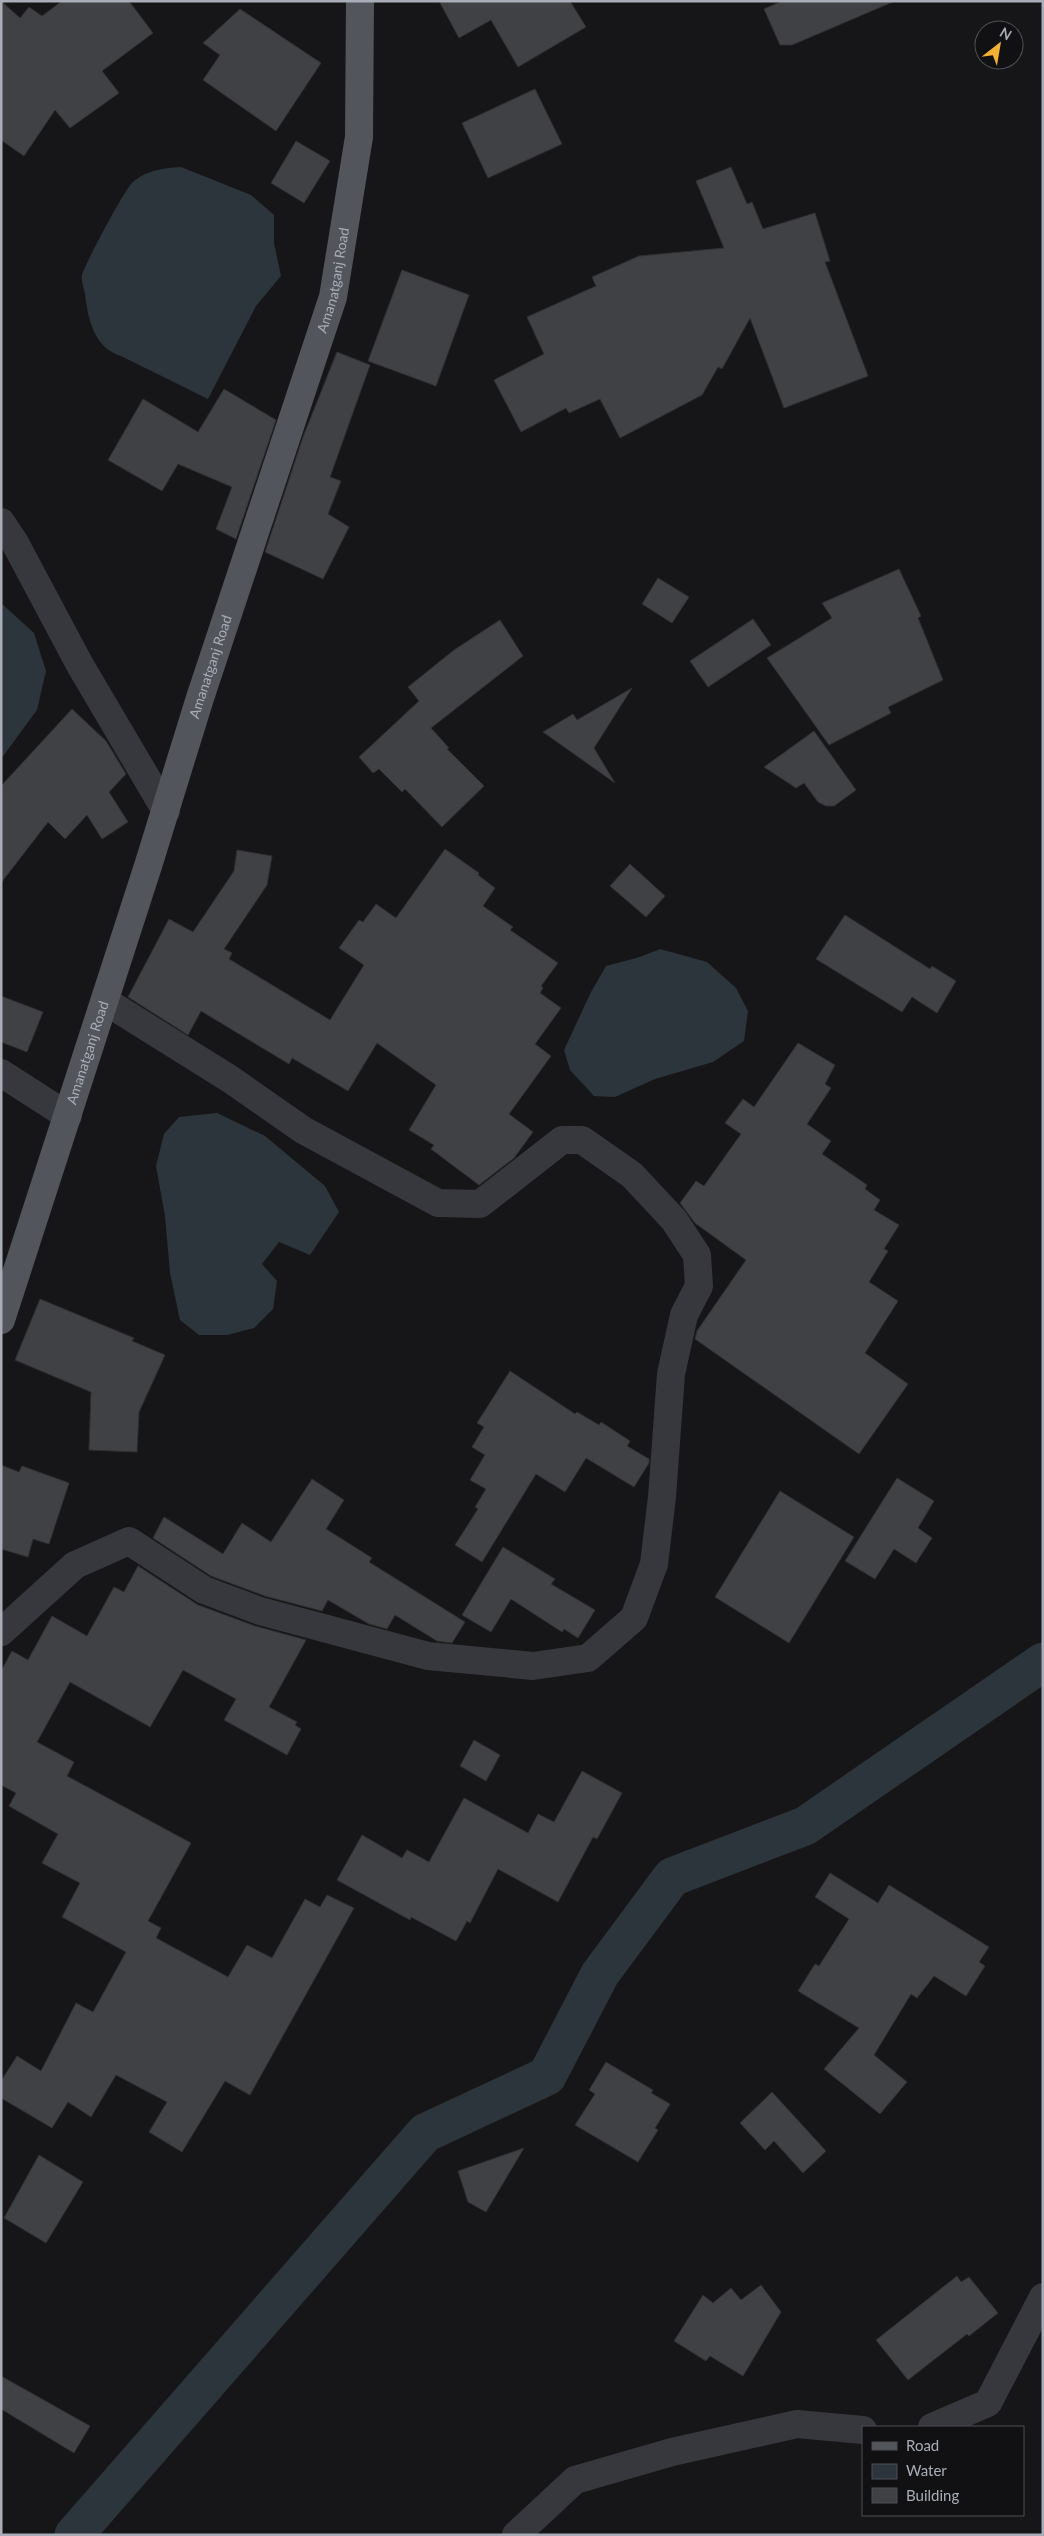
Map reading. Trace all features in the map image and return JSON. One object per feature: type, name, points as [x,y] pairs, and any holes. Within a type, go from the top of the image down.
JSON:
[{"type":"main road","name":"Amanatganj Road","points":[[1,1320],[166,811],[203,688],[332,296],[359,137],[360,1]]},
{"type":"street","points":[[1,522],[15,542],[80,665],[166,811]]},
{"type":"street","points":[[1,1632],[75,1565],[129,1541],[147,1555],[214,1593],[260,1611],[428,1656],[532,1666],[588,1658],[634,1618],[654,1564],[663,1488],[671,1374],[684,1315],[700,1286],[697,1255],[674,1220],[632,1175],[582,1140],[562,1140],[480,1204],[438,1204],[303,1130],[230,1079],[105,1001]]},
{"type":"street","points":[[1,1073],[68,1116]]},
{"type":"street","points":[[934,2426],[988,2403],[1043,2296]]},
{"type":"street","points":[[516,2535],[575,2480],[672,2452],[797,2424],[862,2430]]},
{"type":"water","points":[[181,167],[251,195],[274,215],[274,243],[281,276],[256,306],[208,399],[112,352],[104,346],[94,331],[88,313],[82,280],[82,275],[98,242],[123,196],[134,181],[156,170]]},
{"type":"water","points":[[1,603],[34,633],[46,671],[37,710],[1,759]]},
{"type":"water","points":[[660,949],[707,962],[736,988],[748,1011],[744,1041],[713,1062],[655,1079],[615,1097],[594,1096],[570,1070],[564,1050],[591,992],[606,966],[640,957]]},
{"type":"water","points":[[217,1113],[265,1136],[325,1186],[339,1212],[310,1255],[279,1242],[262,1264],[277,1281],[273,1309],[254,1328],[227,1335],[199,1335],[180,1320],[170,1273],[165,1216],[156,1166],[164,1134],[179,1117]]},
{"type":"building","points":[[1,1],[20,18],[29,7],[42,16],[62,1],[129,1],[153,33],[102,71],[119,93],[70,128],[55,110],[24,156],[1,140]]},
{"type":"building","points":[[439,1],[570,1],[586,27],[518,67],[491,20],[459,38]]},
{"type":"building","points":[[782,1],[895,1],[792,45],[780,45],[764,9]]},
{"type":"building","points":[[240,9],[321,63],[276,131],[203,80],[220,55],[203,43]]},
{"type":"building","points":[[535,89],[562,144],[488,178],[462,123]]},
{"type":"building","points":[[296,141],[330,161],[304,203],[271,183]]},
{"type":"building","points":[[731,167],[747,204],[752,202],[763,229],[815,213],[830,261],[825,262],[868,376],[784,408],[750,318],[722,369],[718,367],[702,395],[620,438],[600,399],[569,413],[566,408],[521,432],[494,380],[544,354],[527,317],[596,286],[592,277],[639,256],[724,248],[696,181]]},
{"type":"building","points":[[402,270],[469,295],[436,386],[368,361]]},
{"type":"building","points":[[337,352],[370,365],[330,477],[341,481],[328,514],[349,527],[323,579],[265,552],[303,437]]},
{"type":"building","points":[[224,389],[276,420],[236,539],[216,529],[232,487],[178,464],[162,491],[108,460],[143,399],[198,432]]},
{"type":"building","points":[[899,569],[921,616],[918,618],[943,680],[888,707],[891,713],[829,745],[767,658],[832,618],[822,603]]},
{"type":"building","points":[[658,578],[689,597],[672,623],[642,604]]},
{"type":"building","points":[[753,619],[771,645],[708,687],[690,661]]},
{"type":"building","points":[[500,620],[523,656],[431,728],[449,748],[447,749],[484,786],[442,827],[405,789],[402,792],[379,769],[373,773],[359,757],[419,701],[408,687],[454,650]]},
{"type":"building","points":[[632,688],[594,748],[615,783],[543,732],[573,714],[577,720]]},
{"type":"building","points":[[72,709],[106,741],[126,774],[109,792],[128,822],[102,839],[87,815],[65,839],[48,822],[1,883],[1,786]]},
{"type":"building","points":[[814,731],[856,790],[834,806],[826,806],[818,802],[804,783],[796,788],[764,767]]},
{"type":"building","points":[[445,849],[479,873],[478,875],[495,888],[483,906],[513,927],[510,930],[558,963],[541,986],[543,988],[540,993],[561,1008],[535,1044],[551,1056],[509,1114],[533,1132],[514,1158],[479,1185],[431,1149],[434,1145],[409,1130],[436,1085],[377,1043],[348,1091],[292,1058],[289,1064],[201,1011],[188,1035],[128,997],[169,919],[193,932],[234,871],[237,850],[272,856],[267,885],[224,949],[232,953],[229,959],[330,1020],[364,965],[339,948],[359,920],[363,922],[376,904],[396,918]]},
{"type":"building","points":[[630,864],[665,896],[646,917],[610,886]]},
{"type":"building","points":[[845,915],[930,969],[932,966],[956,981],[937,1013],[912,997],[902,1012],[816,959]]},
{"type":"building","points":[[1,996],[43,1012],[27,1052],[1,1042]]},
{"type":"building","points":[[798,1043],[835,1065],[825,1084],[831,1088],[807,1124],[831,1141],[822,1154],[867,1185],[865,1189],[880,1200],[874,1210],[899,1225],[884,1249],[888,1251],[869,1282],[898,1301],[865,1353],[908,1384],[859,1454],[695,1339],[697,1331],[746,1260],[695,1223],[680,1203],[696,1181],[704,1186],[741,1134],[725,1123],[743,1099],[754,1107]]},
{"type":"building","points":[[40,1299],[134,1338],[132,1341],[165,1355],[139,1412],[137,1452],[89,1450],[91,1392],[15,1360]]},
{"type":"building","points":[[510,1371],[575,1414],[577,1412],[599,1425],[601,1422],[630,1441],[627,1446],[649,1459],[649,1463],[634,1487],[586,1458],[565,1492],[536,1474],[482,1562],[455,1545],[478,1509],[475,1507],[486,1489],[470,1480],[485,1455],[472,1447],[484,1427],[477,1423]]},
{"type":"building","points":[[1,1465],[19,1472],[22,1466],[69,1483],[49,1544],[33,1539],[28,1557],[1,1549]]},
{"type":"building","points":[[897,1478],[934,1501],[918,1528],[932,1538],[916,1563],[894,1549],[875,1579],[845,1561]]},
{"type":"building","points":[[312,1479],[344,1500],[326,1529],[372,1558],[369,1562],[465,1622],[452,1643],[437,1641],[395,1615],[387,1629],[369,1624],[328,1600],[322,1611],[265,1596],[211,1576],[153,1538],[164,1517],[223,1554],[242,1523],[271,1542]]},
{"type":"building","points":[[780,1491],[854,1537],[789,1643],[715,1597]]},
{"type":"building","points":[[503,1547],[555,1579],[551,1584],[595,1610],[578,1638],[564,1629],[562,1632],[511,1599],[491,1632],[462,1615]]},
{"type":"building","points":[[138,1566],[198,1605],[255,1626],[306,1640],[269,1707],[297,1722],[295,1725],[301,1729],[287,1755],[224,1720],[236,1699],[183,1670],[150,1727],[70,1682],[37,1742],[74,1762],[67,1776],[191,1843],[148,1921],[161,1928],[156,1938],[228,1977],[247,1945],[272,1958],[305,1899],[320,1907],[327,1895],[354,1908],[250,2095],[225,2081],[182,2152],[149,2132],[167,2102],[116,2075],[91,2117],[68,2102],[52,2128],[1,2098],[1,2081],[17,2056],[41,2071],[76,2003],[93,2012],[126,1952],[62,1917],[80,1883],[42,1863],[58,1834],[9,1806],[16,1793],[1,1785],[1,1671],[12,1651],[28,1660],[52,1616],[87,1636],[114,1587],[124,1592]]},
{"type":"building","points":[[474,1740],[500,1755],[486,1781],[460,1766]]},
{"type":"building","points":[[582,1771],[622,1793],[597,1839],[593,1837],[558,1902],[498,1869],[470,1923],[467,1921],[456,1941],[411,1917],[410,1920],[337,1880],[362,1835],[402,1858],[407,1850],[429,1862],[464,1798],[528,1833],[538,1814],[554,1822]]},
{"type":"building","points":[[830,1873],[878,1903],[889,1885],[989,1947],[979,1962],[985,1966],[966,1996],[934,1976],[917,1998],[911,1994],[874,2055],[907,2082],[880,2114],[824,2069],[859,2028],[798,1991],[815,1964],[819,1966],[849,1919],[815,1897]]},
{"type":"building","points":[[606,2062],[653,2090],[651,2093],[670,2104],[655,2128],[658,2130],[638,2162],[575,2125],[595,2094],[589,2090]]},
{"type":"building","points":[[772,2092],[826,2151],[803,2173],[774,2141],[765,2150],[740,2123]]},
{"type":"building","points":[[524,2148],[486,2212],[468,2202],[458,2171]]},
{"type":"building","points":[[39,2155],[83,2182],[46,2243],[4,2218]]},
{"type":"building","points":[[957,2276],[961,2282],[969,2277],[998,2313],[969,2336],[967,2334],[908,2380],[876,2340]]},
{"type":"building","points":[[761,2285],[781,2312],[743,2376],[710,2356],[706,2361],[674,2341],[703,2295],[713,2303],[731,2288],[741,2300]]},
{"type":"building","points":[[1,2376],[90,2426],[74,2453],[1,2409]]},
{"type":"waterway","points":[[74,2535],[425,2133],[547,2076],[600,1974],[672,1877],[805,1826],[1043,1662]]}]
